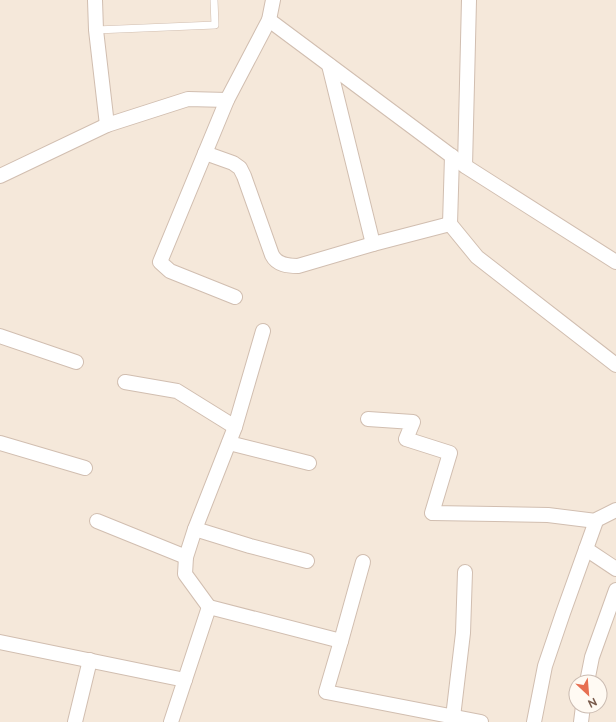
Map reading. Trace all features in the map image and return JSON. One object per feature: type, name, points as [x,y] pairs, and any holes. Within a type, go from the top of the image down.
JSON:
[{"type":"street","points":[[95,0],[96,30],[107,125]]},
{"type":"street","points":[[235,297],[170,271],[160,262],[227,100],[269,20],[273,0]]},
{"type":"street","points":[[465,166],[469,0]]},
{"type":"street","points":[[269,20],[465,166],[616,262]]},
{"type":"street","points":[[330,65],[373,244]]},
{"type":"street","points":[[0,176],[107,125],[188,99],[227,100]]},
{"type":"street","points":[[205,153],[233,163],[240,168],[272,255],[274,259],[280,263],[289,266],[298,266],[373,244],[450,224]]},
{"type":"street","points":[[452,156],[450,224],[477,257],[616,365]]},
{"type":"street","points":[[263,331],[235,427],[195,529],[186,557],[185,574],[209,607],[341,641]]},
{"type":"street","points":[[0,336],[76,362]]},
{"type":"street","points":[[126,382],[177,391],[235,427]]},
{"type":"street","points":[[368,419],[413,422],[406,439],[450,453],[432,513],[548,515],[596,521]]},
{"type":"street","points":[[0,443],[85,468]]},
{"type":"street","points":[[229,443],[309,463]]},
{"type":"street","points":[[534,722],[545,666],[596,521],[616,510]]},
{"type":"street","points":[[97,521],[186,557]]},
{"type":"street","points":[[195,529],[250,546],[307,561]]},
{"type":"street","points":[[586,549],[616,569]]},
{"type":"street","points":[[363,562],[326,692],[481,722]]},
{"type":"street","points":[[453,717],[462,633],[465,572]]},
{"type":"street","points":[[589,674],[592,657],[616,590]]},
{"type":"street","points":[[171,722],[209,607]]},
{"type":"street","points":[[0,642],[186,680]]},
{"type":"street","points":[[75,722],[90,660]]},
{"type":"lane","points":[[96,30],[215,25],[214,0]]},
{"type":"shaded area","points":[[0,0],[616,0],[616,722],[0,722]]}]
